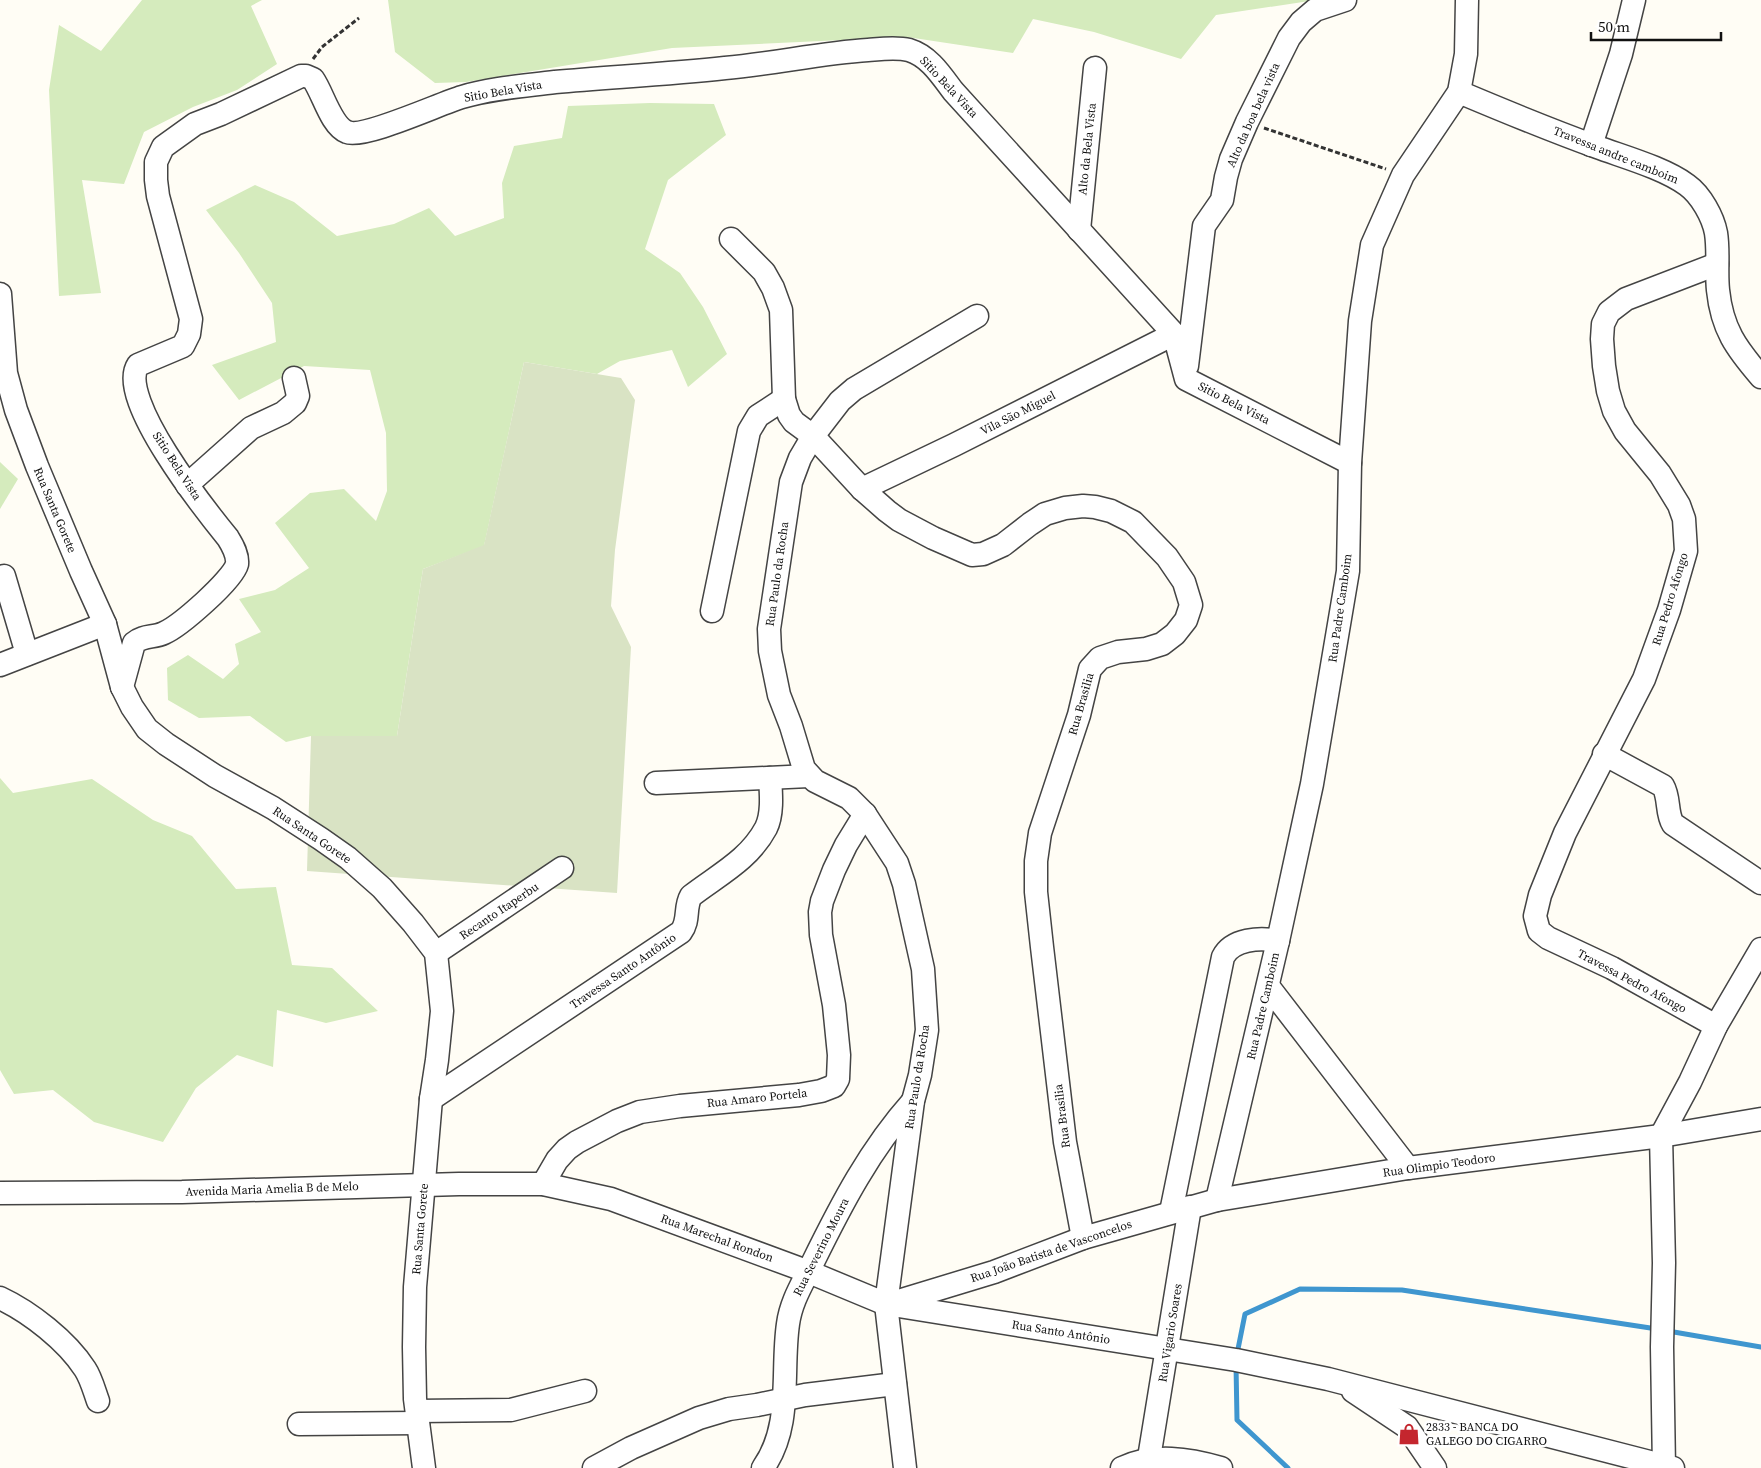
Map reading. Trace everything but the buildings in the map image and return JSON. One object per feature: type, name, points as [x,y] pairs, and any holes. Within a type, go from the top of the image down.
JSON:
[{"type":"street","name":"Alto da boa bela vista","points":[[1186,379],[1204,226],[1222,200],[1228,168],[1247,122],[1289,38],[1301,22],[1315,10],[1345,0]]},
{"type":"street","name":"Rua Padre Camboim","points":[[1217,1200],[1268,986],[1312,784],[1348,571],[1350,463],[1360,321],[1372,245],[1403,175],[1459,92],[1466,54],[1466,0]]},
{"type":"street","points":[[1592,145],[1621,54],[1634,0]]},
{"type":"street","name":"Sitio Bela Vista","points":[[122,687],[134,643],[142,638],[164,633],[174,626],[220,588],[235,570],[237,562],[234,547],[161,446],[138,395],[134,379],[134,370],[138,365],[183,346],[189,334],[190,318],[158,196],[156,162],[163,147],[195,124],[221,114],[301,76],[313,79],[339,127],[348,133],[357,133],[463,96],[515,86],[725,68],[882,49],[908,50],[919,54],[937,70],[1079,230],[1126,278],[1174,334],[1186,379],[1350,463]]},
{"type":"street","name":"Alto da Bela Vista","points":[[1079,230],[1095,68]]},
{"type":"street","name":"Travessa andre camboim","points":[[1459,92],[1669,175],[1687,185],[1696,193],[1710,216],[1716,232],[1718,290],[1722,315],[1729,335],[1761,377]]},
{"type":"street","points":[[712,611],[749,431],[758,416],[784,399],[781,310],[773,288],[764,272],[731,239]]},
{"type":"street","name":"Rua Pedro Afongo","points":[[1548,938],[1540,931],[1535,916],[1540,895],[1565,833],[1644,679],[1669,610],[1686,551],[1685,526],[1679,505],[1660,474],[1625,431],[1614,411],[1608,391],[1604,366],[1603,324],[1608,312],[1626,299],[1717,264]]},
{"type":"street","name":"Rua Santa Gorete","points":[[0,294],[6,373],[16,410],[37,466],[105,624],[122,687],[132,707],[147,729],[193,762],[281,813],[321,838],[348,858],[382,888],[436,953],[442,1011],[438,1060],[430,1099],[415,1287],[414,1347],[417,1417],[424,1468]]},
{"type":"street","name":"Rua Paulo da Rocha","points":[[904,1468],[886,1304],[913,1101],[920,1075],[927,1030],[923,969],[912,913],[897,862],[866,814],[849,798],[815,781],[804,769],[773,669],[769,629],[791,482],[800,458],[813,436],[840,401],[854,389],[976,316]]},
{"type":"street","name":"Vila São Miguel","points":[[862,489],[954,445],[1174,334]]},
{"type":"street","points":[[187,484],[250,428],[283,413],[295,403],[298,396],[294,378]]},
{"type":"street","name":"Rua Brasilia","points":[[784,399],[789,415],[794,422],[813,436],[862,489],[899,520],[933,538],[972,555],[983,554],[1003,545],[1045,514],[1065,508],[1083,506],[1111,511],[1133,522],[1167,557],[1184,582],[1190,605],[1186,620],[1175,634],[1162,644],[1100,658],[1090,668],[1079,715],[1040,833],[1036,861],[1036,884],[1042,947],[1064,1134],[1083,1238]]},
{"type":"street","points":[[4,576],[27,654]]},
{"type":"street","points":[[0,665],[105,624]]},
{"type":"street","points":[[1604,754],[1663,786],[1666,791],[1670,820],[1673,824],[1761,882]]},
{"type":"street","points":[[656,783],[809,776]]},
{"type":"street","name":"Travessa Santo Antônio","points":[[430,1099],[681,932],[686,923],[687,904],[691,896],[740,862],[766,827],[771,799],[770,778]]},
{"type":"street","name":"Rua Amaro Portela","points":[[543,1184],[557,1160],[567,1149],[617,1121],[640,1112],[680,1106],[799,1095],[821,1091],[834,1086],[838,1079],[839,1055],[834,1005],[820,935],[820,912],[822,900],[834,870],[846,845],[866,814]]},
{"type":"street","name":"Recanto Itaperbu","points":[[436,953],[562,868]]},
{"type":"street","name":"Travessa Pedro Afongo","points":[[1548,938],[1612,968],[1716,1026]]},
{"type":"street","name":"Rua Vigario Soares","points":[[1149,1458],[1168,1349],[1180,1210],[1223,957],[1226,951],[1236,944],[1254,940],[1278,941]]},
{"type":"street","points":[[1667,1467],[1662,1347],[1664,1263],[1661,1136],[1690,1082],[1716,1026],[1761,949]]},
{"type":"street","points":[[1268,986],[1408,1168]]},
{"type":"street","name":"Rua Severino Moura","points":[[763,1468],[775,1446],[781,1428],[788,1324],[795,1297],[859,1174],[893,1123],[913,1101]]},
{"type":"street","name":"Rua Olimpio Teodoro","points":[[1217,1200],[1408,1168],[1661,1136],[1761,1118]]},
{"type":"street","name":"Avenida Maria Amelia B de Melo","points":[[0,1193],[173,1192],[424,1185],[543,1184]]},
{"type":"street","name":"Rua Marechal Rondon","points":[[543,1184],[611,1199],[808,1272],[886,1304]]},
{"type":"street","name":"Rua João Batista de Vasconcelos","points":[[886,1304],[994,1272],[1083,1238],[1217,1200]]},
{"type":"street","points":[[0,1298],[37,1321],[64,1343],[85,1368],[98,1401]]},
{"type":"street","name":"Rua Santo Antônio","points":[[886,1304],[1236,1360],[1335,1381],[1667,1467]]},
{"type":"street","points":[[1335,1381],[1407,1427],[1435,1468]]},
{"type":"street","points":[[594,1468],[631,1448],[699,1418],[729,1409],[824,1393],[895,1384]]},
{"type":"street","points":[[299,1424],[511,1410],[585,1391]]},
{"type":"street","points":[[1122,1468],[1149,1458],[1192,1460],[1221,1468]]},
{"type":"path","points":[[301,76],[322,47],[359,18]]},
{"type":"path","points":[[1247,122],[1403,175]]},
{"type":"green space","points":[[142,0],[262,0],[251,6],[277,64],[237,90],[193,107],[144,132],[124,184],[82,180],[101,293],[59,296],[49,90],[59,25],[101,51]]},
{"type":"green space","points":[[388,0],[1316,0],[1216,15],[1181,59],[1094,32],[1033,19],[1013,53],[907,37],[672,48],[466,82],[435,83],[395,52]]},
{"type":"green space","points":[[650,103],[714,104],[726,135],[668,180],[645,249],[680,273],[703,307],[727,354],[688,387],[672,350],[620,361],[597,374],[524,362],[484,546],[423,569],[397,736],[311,736],[286,742],[250,716],[199,718],[168,700],[167,668],[188,655],[223,679],[239,664],[235,644],[261,632],[239,599],[275,590],[309,568],[275,523],[310,493],[344,489],[376,521],[387,491],[386,433],[370,370],[304,366],[239,400],[212,365],[276,342],[272,303],[239,253],[206,210],[255,185],[294,202],[337,236],[394,224],[429,208],[455,236],[504,218],[502,183],[514,146],[562,138],[568,106]]},
{"type":"green space","points":[[524,362],[621,378],[635,400],[615,550],[611,606],[631,647],[617,893],[307,871],[311,736],[397,736],[423,569],[484,545]]},
{"type":"green space","points":[[0,462],[18,479],[0,509]]},
{"type":"green space","points":[[0,778],[13,793],[92,779],[153,820],[192,836],[236,889],[276,887],[292,965],[332,968],[378,1011],[326,1023],[277,1010],[273,1067],[237,1055],[196,1088],[163,1142],[94,1122],[53,1090],[14,1094],[0,1070]]},
{"type":"waterway","points":[[1237,1354],[1245,1314],[1300,1289],[1402,1290],[1657,1329]]},
{"type":"waterway","points":[[1668,1331],[1761,1347]]},
{"type":"waterway","points":[[1236,1365],[1237,1420],[1288,1468]]},
{"type":"place","name":"2833 - BANCA DO GALEGO DO CIGARRO","points":[[1409,1434]]}]
